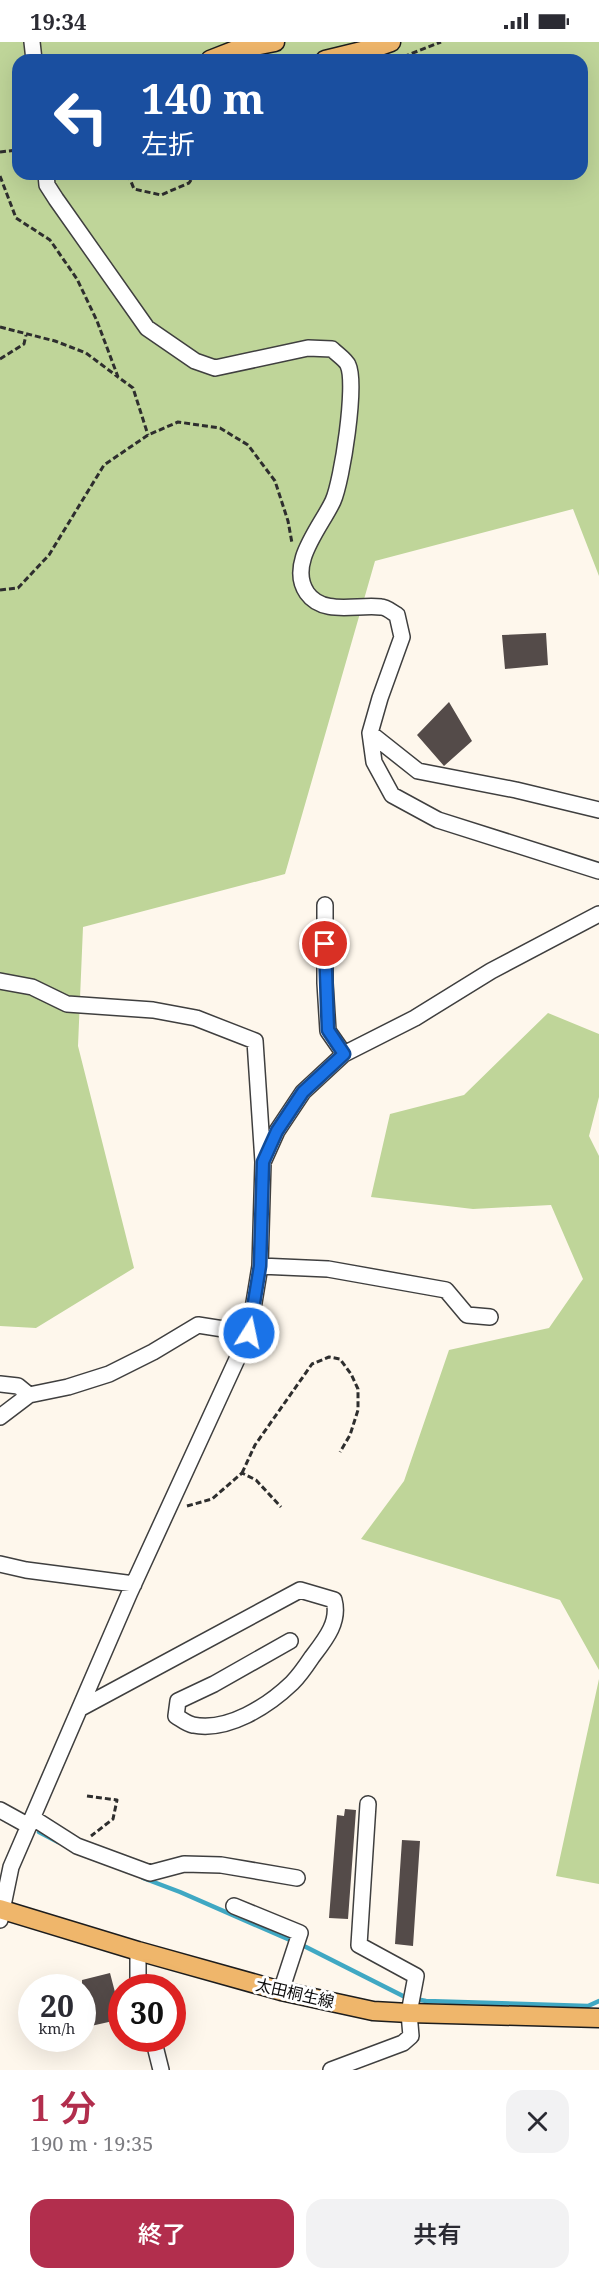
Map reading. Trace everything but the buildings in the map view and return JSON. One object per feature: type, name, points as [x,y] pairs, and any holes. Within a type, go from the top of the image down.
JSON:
[{"type":"main road","points":[[225,54],[238,49],[275,42]]},
{"type":"main road","points":[[350,54],[391,42]]},
{"type":"main road","name":"太田桐生線","points":[[1,1913],[281,1991],[373,2011],[599,2018]]},
{"type":"street","points":[[47,180],[56,200],[147,328],[195,361],[215,368],[308,348],[332,349],[348,364],[351,388],[344,456],[334,499],[305,553],[300,577],[308,594],[326,607],[383,607],[397,615],[402,637],[370,733],[374,762],[392,795],[438,820],[599,871]]},
{"type":"street","points":[[370,733],[418,771],[516,790],[599,810]]},
{"type":"street","points":[[325,904],[325,983],[328,1030],[344,1054]]},
{"type":"street","points":[[263,1162],[277,1131],[303,1092],[344,1054],[415,1018],[491,971],[599,914]]},
{"type":"street","points":[[0,981],[32,987],[67,1004],[153,1010],[196,1018],[255,1041],[263,1162],[260,1266],[249,1333],[134,1584],[11,1867],[1,1913]]},
{"type":"street","points":[[260,1266],[328,1269],[446,1290],[467,1315],[490,1317]]},
{"type":"street","points":[[0,1417],[29,1395],[68,1387],[109,1374],[153,1352],[198,1325],[249,1333]]},
{"type":"street","points":[[0,1384],[18,1386],[29,1395]]},
{"type":"street","points":[[0,1564],[26,1570],[134,1584]]},
{"type":"street","points":[[81,1708],[300,1590],[334,1600],[337,1611],[327,1638],[294,1681],[274,1698],[233,1721],[215,1725],[191,1725],[177,1716],[178,1701],[214,1684],[290,1641]]},
{"type":"street","points":[[331,2070],[403,2043],[411,2036],[409,2013],[416,1976],[359,1945],[368,1804]]},
{"type":"street","points":[[0,1810],[31,1822],[77,1846],[150,1872],[184,1864],[221,1865],[297,1878]]},
{"type":"street","points":[[234,1906],[300,1933],[281,1991]]},
{"type":"street","points":[[138,1951],[140,1974]]},
{"type":"street","points":[[156,2052],[161,2070]]},
{"type":"path","points":[[410,54],[441,42]]},
{"type":"path","points":[[0,176],[16,218],[50,240],[77,279],[97,321],[118,377]]},
{"type":"path","points":[[130,180],[134,189],[161,195],[191,180]]},
{"type":"path","points":[[0,327],[55,341],[86,353],[133,388],[148,435]]},
{"type":"path","points":[[0,358],[24,344],[26,335]]},
{"type":"path","points":[[0,590],[18,588],[49,555],[105,465],[148,435],[178,422],[220,428],[248,445],[275,481],[288,521],[292,544]]},
{"type":"path","points":[[168,1510],[212,1499],[242,1473],[255,1445],[312,1364],[329,1357],[340,1359],[358,1389],[358,1410],[350,1435],[340,1452]]},
{"type":"path","points":[[242,1473],[256,1480],[281,1507]]},
{"type":"path","points":[[77,1846],[113,1819],[117,1800],[87,1797]]},
{"type":"green space","points":[[0,42],[599,42],[599,576],[573,509],[375,561],[285,874],[83,927],[78,1046],[134,1268],[36,1328],[0,1326]]},
{"type":"green space","points":[[548,1013],[599,1034],[599,1097],[589,1136],[599,1156],[599,1670],[560,1600],[361,1539],[404,1481],[449,1350],[549,1328],[583,1279],[551,1205],[473,1209],[371,1197],[390,1114],[464,1095]]},
{"type":"green space","points":[[599,1679],[599,1884],[556,1876]]},
{"type":"waterway","points":[[39,1832],[58,1842]]},
{"type":"waterway","points":[[143,1878],[306,1947],[405,1997],[426,2001],[588,2006],[599,2001]]},
{"type":"route","points":[[249,1333],[260,1266],[263,1162],[277,1131],[303,1092],[344,1054],[328,1030],[325,944]]}]
